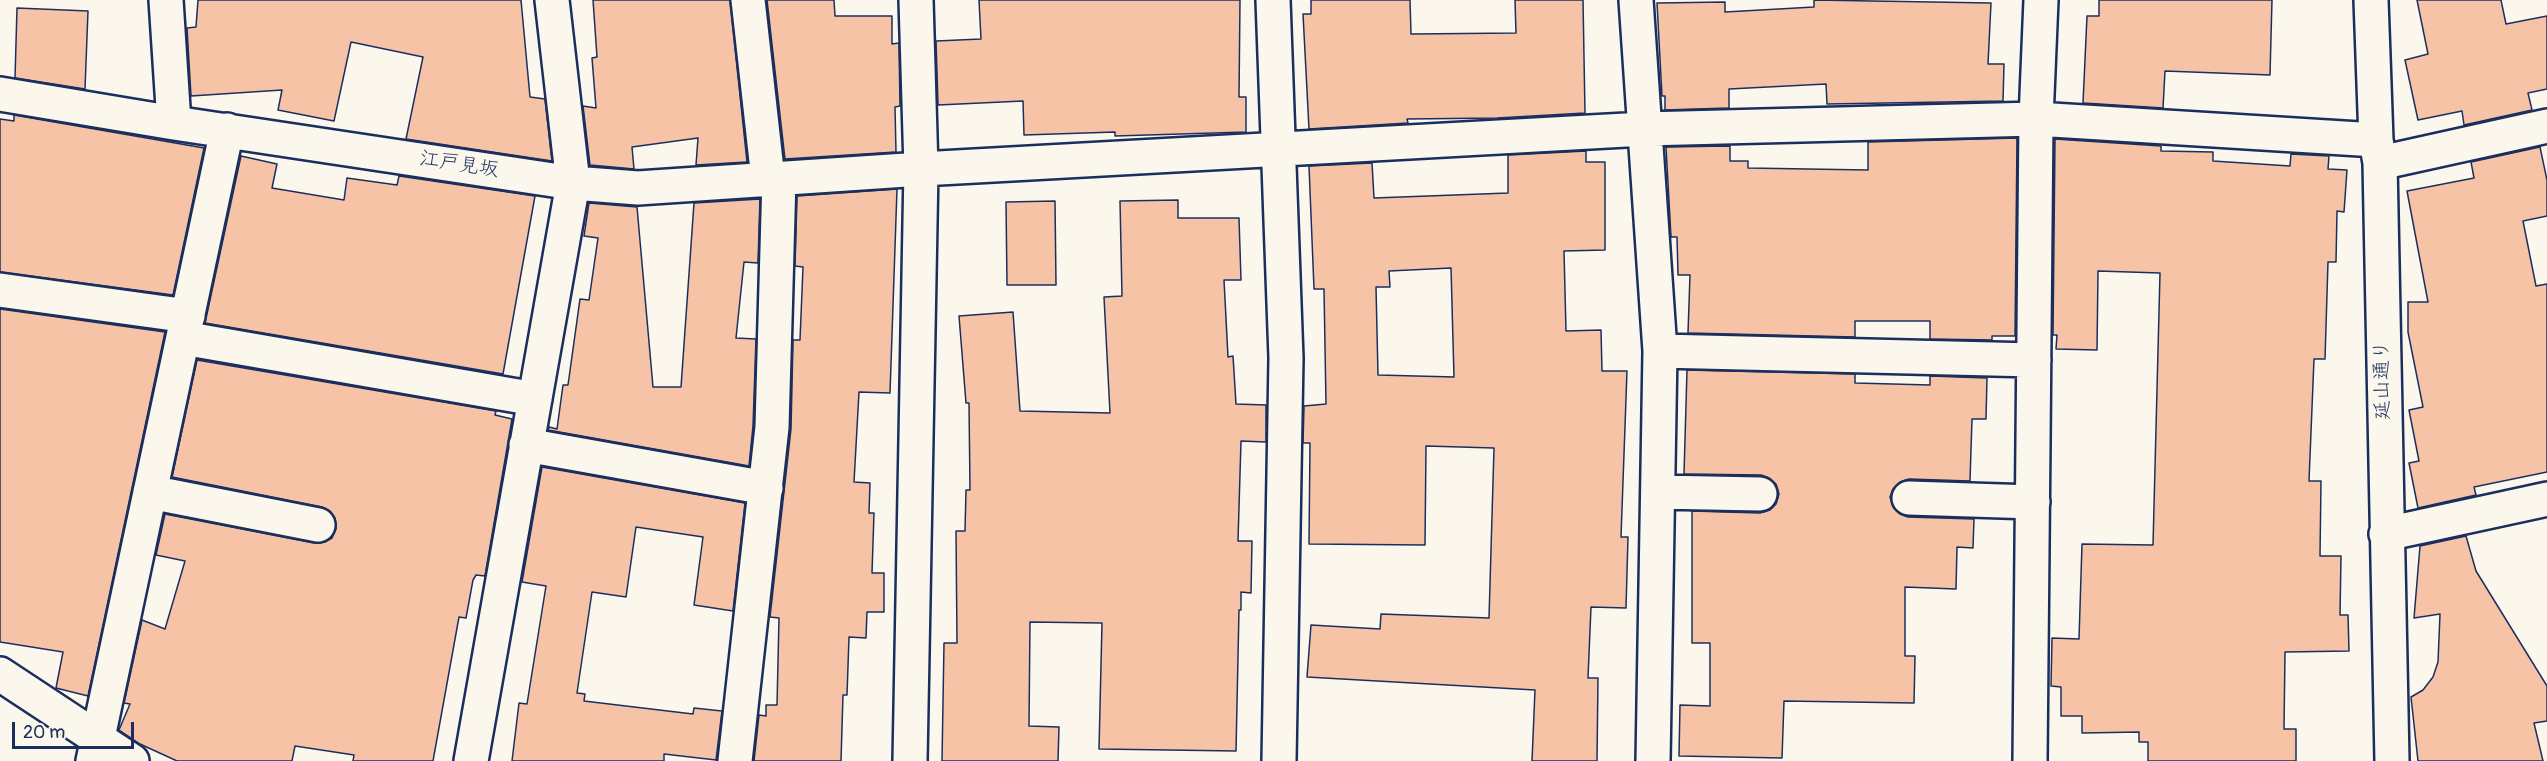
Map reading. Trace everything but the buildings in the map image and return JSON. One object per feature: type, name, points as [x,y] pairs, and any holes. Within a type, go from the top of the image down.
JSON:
[{"type":"street","points":[[166,0],[174,123]]},
{"type":"street","points":[[471,761],[573,183],[552,0]]},
{"type":"street","points":[[735,761],[772,427],[774,179],[748,0]]},
{"type":"street","points":[[910,761],[921,169],[916,0]]},
{"type":"street","points":[[1273,0],[1286,358],[1278,761]]},
{"type":"street","points":[[1636,0],[1660,351],[1653,761]]},
{"type":"street","points":[[2030,761],[2036,119],[2041,0]]},
{"type":"street","name":"延山通り","points":[[2371,0],[2378,152],[2392,761]]},
{"type":"street","name":"江戸見坂","points":[[0,94],[174,123],[573,183],[638,188],[921,169],[1644,129],[2036,119],[2378,152],[2547,126]]},
{"type":"street","points":[[95,750],[227,130]]},
{"type":"street","points":[[0,290],[535,399]]},
{"type":"street","points":[[1660,351],[2034,360]]},
{"type":"street","points":[[526,445],[766,488]]},
{"type":"street","points":[[150,492],[318,525]]},
{"type":"street","points":[[1658,492],[1760,494]]},
{"type":"street","points":[[1910,498],[2033,502]]},
{"type":"street","points":[[2386,534],[2547,499]]},
{"type":"street","points":[[0,674],[95,750],[132,761]]}]
